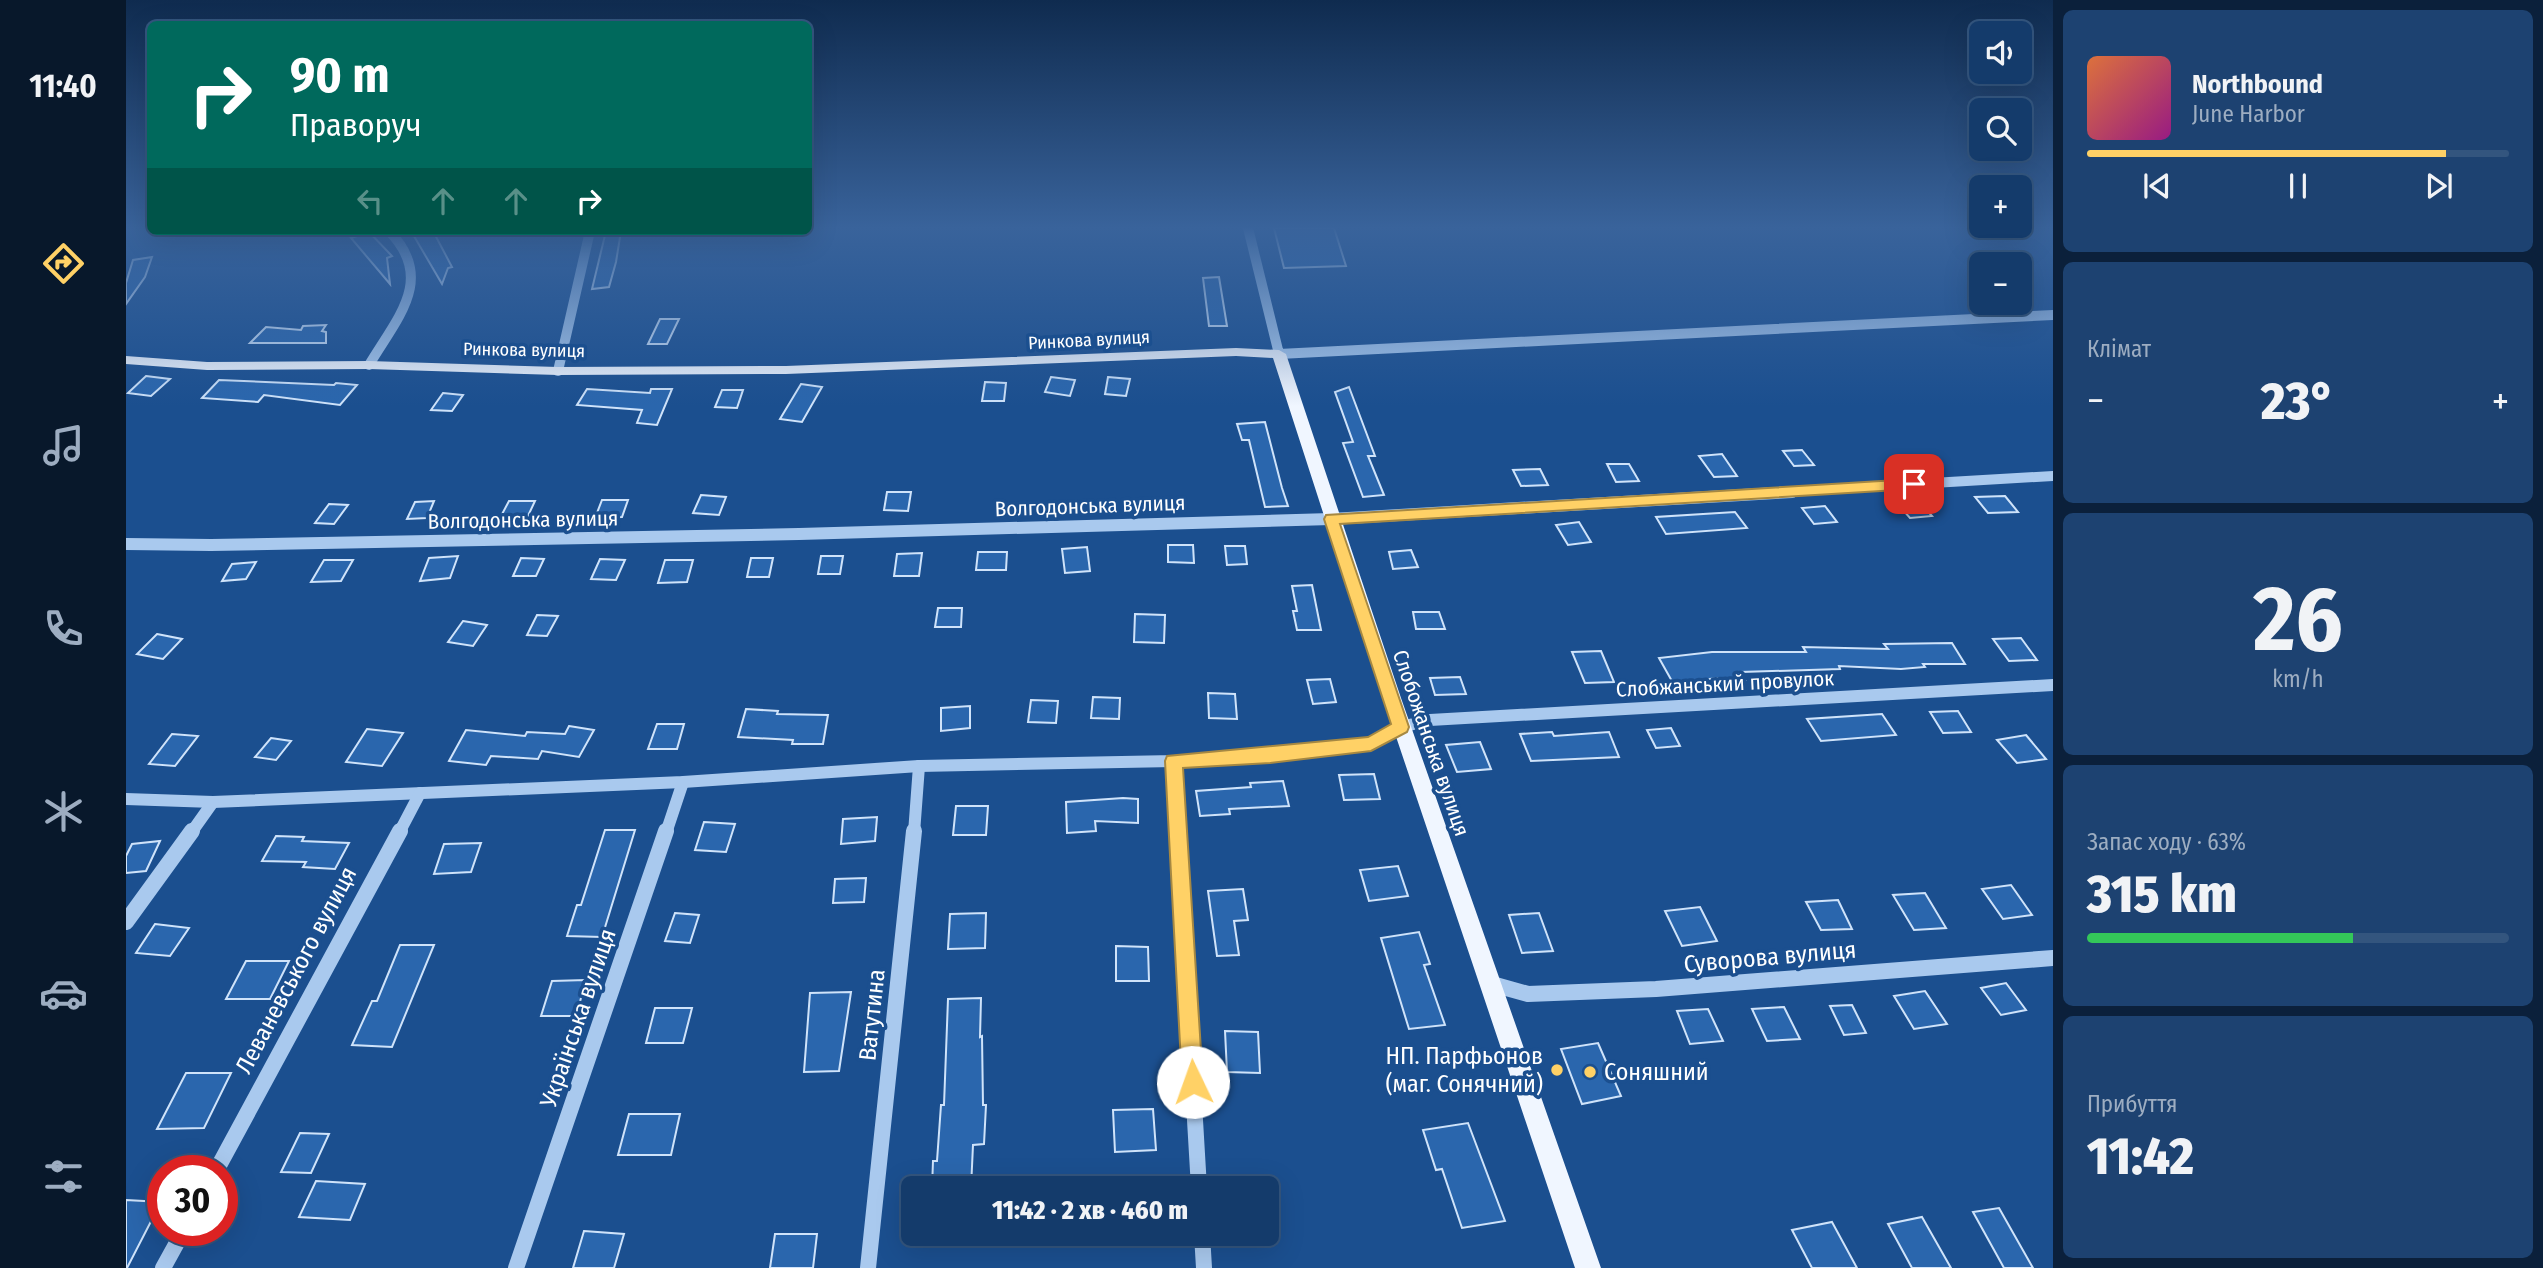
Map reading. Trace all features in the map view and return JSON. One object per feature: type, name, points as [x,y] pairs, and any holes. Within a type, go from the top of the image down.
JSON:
[{"type":"main road","name":"Ринкова вулиця","points":[[126,360],[207,366],[369,365],[558,371],[786,370],[1236,352],[1279,354]]},
{"type":"main road","name":"Слобожанська вулиця","points":[[1279,354],[1401,727],[1588,1268]]},
{"type":"street","points":[[369,365],[405,303],[409,287]]},
{"type":"street","points":[[558,371],[577,287]]},
{"type":"street","name":"Слобожанська вулиця","points":[[1263,287],[1279,354]]},
{"type":"street","name":"Ринкова вулиця","points":[[1279,354],[2053,316]]},
{"type":"street","name":"Волгодонська вулиця","points":[[126,544],[225,545],[799,534],[1331,519],[2053,476]]},
{"type":"street","name":"Слобжанський провулок","points":[[126,799],[213,802],[683,782],[919,766],[1174,761],[1270,755],[1371,744],[1401,727],[1430,720],[2053,685]]},
{"type":"street","points":[[1174,761],[1198,1176]]},
{"type":"street","name":"Ватутина","points":[[868,1268],[911,876],[919,766]]},
{"type":"street","name":"Українська вулиця","points":[[516,1268],[683,782]]},
{"type":"street","name":"Леваневського вулиця","points":[[225,1155],[420,793]]},
{"type":"street","points":[[126,922],[213,802]]},
{"type":"street","name":"Суворова вулиця","points":[[1492,984],[1528,994],[1656,989],[2053,958]]},
{"type":"street","points":[[163,1268],[175,1246]]},
{"type":"street","points":[[1203,1246],[1204,1268]]},
{"type":"building","points":[[126,287],[138,287],[126,304]]},
{"type":"building","points":[[1204,287],[1221,287],[1227,326],[1209,326]]},
{"type":"building","points":[[660,319],[679,319],[667,344],[648,344]]},
{"type":"building","points":[[326,325],[322,331],[326,332],[326,343],[250,343],[266,327],[301,330],[303,326]]},
{"type":"building","points":[[146,376],[170,379],[151,396],[128,393]]},
{"type":"building","points":[[1051,377],[1075,380],[1070,396],[1045,392]]},
{"type":"building","points":[[1108,377],[1130,379],[1126,396],[1105,394]]},
{"type":"building","points":[[219,380],[357,385],[340,405],[264,395],[258,402],[202,398]]},
{"type":"building","points":[[985,382],[1006,383],[1004,401],[982,401]]},
{"type":"building","points":[[801,384],[822,387],[802,422],[780,419]]},
{"type":"building","points":[[1349,387],[1375,456],[1368,456],[1384,495],[1363,497],[1343,443],[1353,442],[1335,392]]},
{"type":"building","points":[[587,389],[650,393],[651,389],[672,389],[657,425],[637,423],[642,410],[577,405]]},
{"type":"building","points":[[722,390],[743,390],[737,408],[715,407]]},
{"type":"building","points":[[443,393],[463,395],[452,411],[431,410]]},
{"type":"building","points":[[1265,422],[1288,506],[1265,507],[1249,440],[1242,440],[1237,424]]},
{"type":"building","points":[[1802,450],[1814,465],[1794,466],[1783,451]]},
{"type":"building","points":[[1722,454],[1737,476],[1714,477],[1699,456]]},
{"type":"building","points":[[1607,464],[1629,464],[1639,481],[1616,482]]},
{"type":"building","points":[[1540,469],[1548,485],[1521,486],[1513,470]]},
{"type":"building","points":[[887,492],[911,492],[908,511],[884,510]]},
{"type":"building","points":[[701,495],[726,497],[719,515],[693,513]]},
{"type":"building","points":[[2005,496],[2018,512],[1988,513],[1975,497]]},
{"type":"building","points":[[602,500],[628,500],[622,517],[595,518]]},
{"type":"building","points":[[1918,500],[1932,516],[1910,518],[1896,502]]},
{"type":"building","points":[[434,501],[427,518],[407,519],[415,502]]},
{"type":"building","points":[[509,501],[535,501],[527,518],[500,518]]},
{"type":"building","points":[[329,504],[348,505],[334,524],[315,523]]},
{"type":"building","points":[[1825,506],[1837,522],[1814,524],[1802,508]]},
{"type":"building","points":[[1735,512],[1747,528],[1666,534],[1656,517]]},
{"type":"building","points":[[1579,522],[1591,542],[1568,545],[1556,525]]},
{"type":"building","points":[[1168,545],[1193,545],[1194,563],[1168,562]]},
{"type":"building","points":[[1225,546],[1245,546],[1247,564],[1227,565]]},
{"type":"building","points":[[1087,547],[1090,571],[1065,573],[1062,549]]},
{"type":"building","points":[[1411,550],[1418,567],[1393,569],[1389,552]]},
{"type":"building","points":[[978,552],[1007,552],[1006,570],[976,570]]},
{"type":"building","points":[[922,553],[919,576],[894,576],[897,554]]},
{"type":"building","points":[[458,556],[450,578],[420,581],[429,558]]},
{"type":"building","points":[[821,556],[843,556],[840,574],[818,574]]},
{"type":"building","points":[[521,558],[544,559],[536,576],[513,576]]},
{"type":"building","points":[[751,558],[773,558],[769,577],[747,577]]},
{"type":"building","points":[[600,559],[625,560],[616,580],[591,579]]},
{"type":"building","points":[[324,560],[353,560],[341,581],[311,582]]},
{"type":"building","points":[[665,560],[693,560],[687,582],[658,583]]},
{"type":"building","points":[[256,562],[246,579],[222,581],[232,564]]},
{"type":"building","points":[[1312,585],[1321,630],[1297,630],[1293,611],[1297,611],[1292,586]]},
{"type":"building","points":[[938,608],[962,608],[961,627],[935,627]]},
{"type":"building","points":[[1413,612],[1439,612],[1445,629],[1416,629]]},
{"type":"building","points":[[1135,614],[1165,615],[1164,643],[1134,642]]},
{"type":"building","points":[[537,615],[558,616],[547,636],[527,635]]},
{"type":"building","points":[[463,621],[487,625],[473,646],[448,642]]},
{"type":"building","points":[[157,634],[182,639],[163,659],[137,654]]},
{"type":"building","points":[[2021,638],[2037,660],[2009,661],[1993,639]]},
{"type":"building","points":[[1952,643],[1965,664],[1923,664],[1925,667],[1901,669],[1839,666],[1840,669],[1741,672],[1745,680],[1719,681],[1718,678],[1673,683],[1659,658],[1712,652],[1806,652],[1803,647],[1888,649],[1884,644]]},
{"type":"building","points":[[1601,651],[1614,682],[1585,683],[1572,652]]},
{"type":"building","points":[[1460,677],[1466,694],[1435,695],[1430,678]]},
{"type":"building","points":[[1330,679],[1336,702],[1313,704],[1307,680]]},
{"type":"building","points":[[1208,693],[1235,694],[1237,719],[1209,718]]},
{"type":"building","points":[[1093,697],[1120,698],[1119,719],[1091,718]]},
{"type":"building","points":[[1031,700],[1058,701],[1056,723],[1028,722]]},
{"type":"building","points":[[970,706],[970,728],[941,731],[941,708]]},
{"type":"building","points":[[746,709],[778,711],[777,714],[828,715],[823,744],[792,744],[793,740],[738,737]]},
{"type":"building","points":[[1958,711],[1971,732],[1943,733],[1930,712]]},
{"type":"building","points":[[1882,714],[1896,735],[1821,741],[1807,719]]},
{"type":"building","points":[[657,724],[684,724],[677,749],[648,749]]},
{"type":"building","points":[[569,726],[594,730],[579,757],[542,751],[538,759],[491,756],[486,765],[449,761],[466,730],[525,736],[527,732],[565,734]]},
{"type":"building","points":[[1671,728],[1680,746],[1656,748],[1647,730]]},
{"type":"building","points":[[367,729],[403,733],[382,766],[346,762]]},
{"type":"building","points":[[1552,732],[1554,736],[1609,732],[1619,757],[1531,761],[1520,734]]},
{"type":"building","points":[[172,734],[198,736],[175,766],[149,764]]},
{"type":"building","points":[[2026,735],[2046,759],[2017,763],[1997,740]]},
{"type":"building","points":[[271,738],[291,741],[276,760],[255,757]]},
{"type":"building","points":[[1480,742],[1491,769],[1457,772],[1446,745]]},
{"type":"building","points":[[1374,774],[1380,799],[1344,800],[1339,775]]},
{"type":"building","points":[[1283,781],[1289,806],[1229,809],[1230,814],[1200,816],[1196,791],[1251,787],[1250,783]]},
{"type":"building","points":[[1138,799],[1138,823],[1095,821],[1096,831],[1067,833],[1066,802]]},
{"type":"building","points":[[956,806],[988,806],[986,835],[953,835]]},
{"type":"building","points":[[877,817],[875,841],[841,844],[843,819]]},
{"type":"building","points":[[704,822],[735,824],[726,852],[695,850]]},
{"type":"building","points":[[605,830],[635,830],[602,937],[567,936],[577,905],[581,905]]},
{"type":"building","points":[[276,836],[304,837],[302,841],[349,843],[335,869],[303,867],[306,862],[262,861]]},
{"type":"building","points":[[160,841],[146,871],[126,873],[126,856],[132,844]]},
{"type":"building","points":[[481,843],[471,872],[434,874],[444,844]]},
{"type":"building","points":[[1398,866],[1408,896],[1369,901],[1360,870]]},
{"type":"building","points":[[866,878],[864,902],[833,903],[835,879]]},
{"type":"building","points":[[2011,885],[2032,915],[2003,919],[1982,889]]},
{"type":"building","points":[[1243,889],[1248,920],[1234,921],[1239,955],[1217,956],[1208,891]]},
{"type":"building","points":[[1925,893],[1946,928],[1914,930],[1893,895]]},
{"type":"building","points":[[1838,900],[1852,929],[1821,930],[1806,902]]},
{"type":"building","points":[[1700,907],[1717,941],[1682,946],[1665,911]]},
{"type":"building","points":[[675,913],[699,915],[690,943],[665,941]]},
{"type":"building","points":[[986,913],[985,948],[948,949],[950,914]]},
{"type":"building","points":[[1539,913],[1553,951],[1522,953],[1509,915]]},
{"type":"building","points":[[155,924],[189,928],[170,956],[136,953]]},
{"type":"building","points":[[1419,932],[1430,964],[1424,965],[1445,1025],[1409,1029],[1381,938]]},
{"type":"building","points":[[400,945],[434,945],[392,1047],[352,1045],[372,1001],[377,1001]]},
{"type":"building","points":[[1116,946],[1148,947],[1149,981],[1116,981]]},
{"type":"building","points":[[246,961],[289,961],[270,999],[226,999]]},
{"type":"building","points":[[586,980],[576,1016],[541,1016],[552,981]]},
{"type":"building","points":[[2006,983],[2026,1010],[2001,1015],[1981,988]]},
{"type":"building","points":[[1925,991],[1947,1024],[1914,1029],[1894,996]]},
{"type":"building","points":[[851,992],[839,1071],[804,1072],[810,993]]},
{"type":"building","points":[[981,998],[983,1105],[986,1105],[984,1144],[973,1145],[972,1176],[932,1176],[933,1161],[937,1161],[941,1105],[944,1105],[948,999]]},
{"type":"building","points":[[1852,1005],[1866,1033],[1844,1035],[1830,1006]]},
{"type":"building","points":[[1784,1007],[1800,1039],[1767,1041],[1752,1009]]},
{"type":"building","points":[[655,1008],[692,1008],[683,1043],[646,1043]]},
{"type":"building","points":[[1708,1009],[1723,1041],[1690,1044],[1677,1011]]},
{"type":"building","points":[[1225,1031],[1258,1032],[1260,1073],[1227,1072]]},
{"type":"building","name":"Соняшний","points":[[1598,1043],[1621,1096],[1582,1104],[1561,1049]]},
{"type":"building","points":[[186,1073],[231,1073],[204,1128],[157,1129]]},
{"type":"building","points":[[1153,1109],[1156,1150],[1115,1152],[1113,1110]]},
{"type":"building","points":[[629,1114],[680,1114],[671,1155],[618,1155]]},
{"type":"building","points":[[1468,1123],[1505,1221],[1462,1228],[1442,1169],[1436,1170],[1423,1130]]},
{"type":"building","points":[[300,1133],[329,1134],[311,1173],[281,1172]]},
{"type":"building","points":[[316,1181],[365,1184],[350,1220],[299,1217]]},
{"type":"building","points":[[126,1200],[147,1201],[147,1229],[126,1268]]},
{"type":"building","points":[[1999,1208],[2033,1268],[2004,1268],[1973,1212]]},
{"type":"building","points":[[1922,1217],[1951,1268],[1912,1268],[1888,1224]]},
{"type":"building","points":[[1832,1222],[1857,1268],[1812,1268],[1792,1230]]},
{"type":"building","points":[[584,1231],[624,1234],[614,1268],[573,1268]]},
{"type":"building","points":[[775,1234],[817,1234],[813,1268],[770,1268]]},
{"type":"place","name":"НП. Парфьонов (маг. Сонячний)","points":[[1557,1070]]},
{"type":"place","name":"Соняшний","points":[[1590,1072]]},
{"type":"route","points":[[1193,1082],[1174,761],[1270,755],[1371,744],[1401,727],[1331,519],[1914,484]]}]
